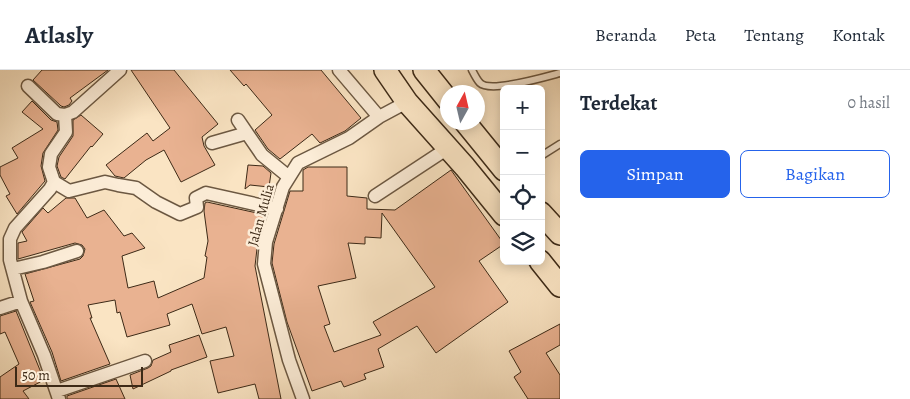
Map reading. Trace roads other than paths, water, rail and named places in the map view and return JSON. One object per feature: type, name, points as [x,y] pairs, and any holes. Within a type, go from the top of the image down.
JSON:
[{"type":"main road","points":[[412,70],[429,77],[440,90]]},
{"type":"main road","points":[[385,71],[407,102],[465,167],[500,210]]},
{"type":"main road","points":[[472,130],[500,165]]},
{"type":"main road","points":[[545,217],[560,234]]},
{"type":"main road","points":[[543,265],[560,286]]},
{"type":"street","points":[[28,86],[57,114],[65,115],[73,112],[120,70]]},
{"type":"street","points":[[339,70],[378,117]]},
{"type":"street","name":"Jalan Mulia","points":[[303,399],[289,360],[264,264],[266,242],[283,187],[298,164],[349,138],[378,117],[407,102]]},
{"type":"street","points":[[65,115],[66,132],[51,154],[49,167],[54,182],[69,191],[105,182],[136,188],[156,202],[180,214],[197,207],[196,198],[206,193],[276,209]]},
{"type":"street","points":[[238,120],[262,155],[289,177]]},
{"type":"street","points":[[212,143],[247,133]]},
{"type":"street","points":[[375,196],[448,148]]},
{"type":"street","points":[[54,182],[12,234],[10,260],[21,301],[58,395],[145,361]]},
{"type":"street","points":[[12,269],[43,262],[77,251]]},
{"type":"street","points":[[0,308],[21,301]]},
{"type":"lane","points":[[472,70],[480,83],[486,86],[497,87],[560,74]]},
{"type":"lane","points":[[545,153],[560,144]]}]
